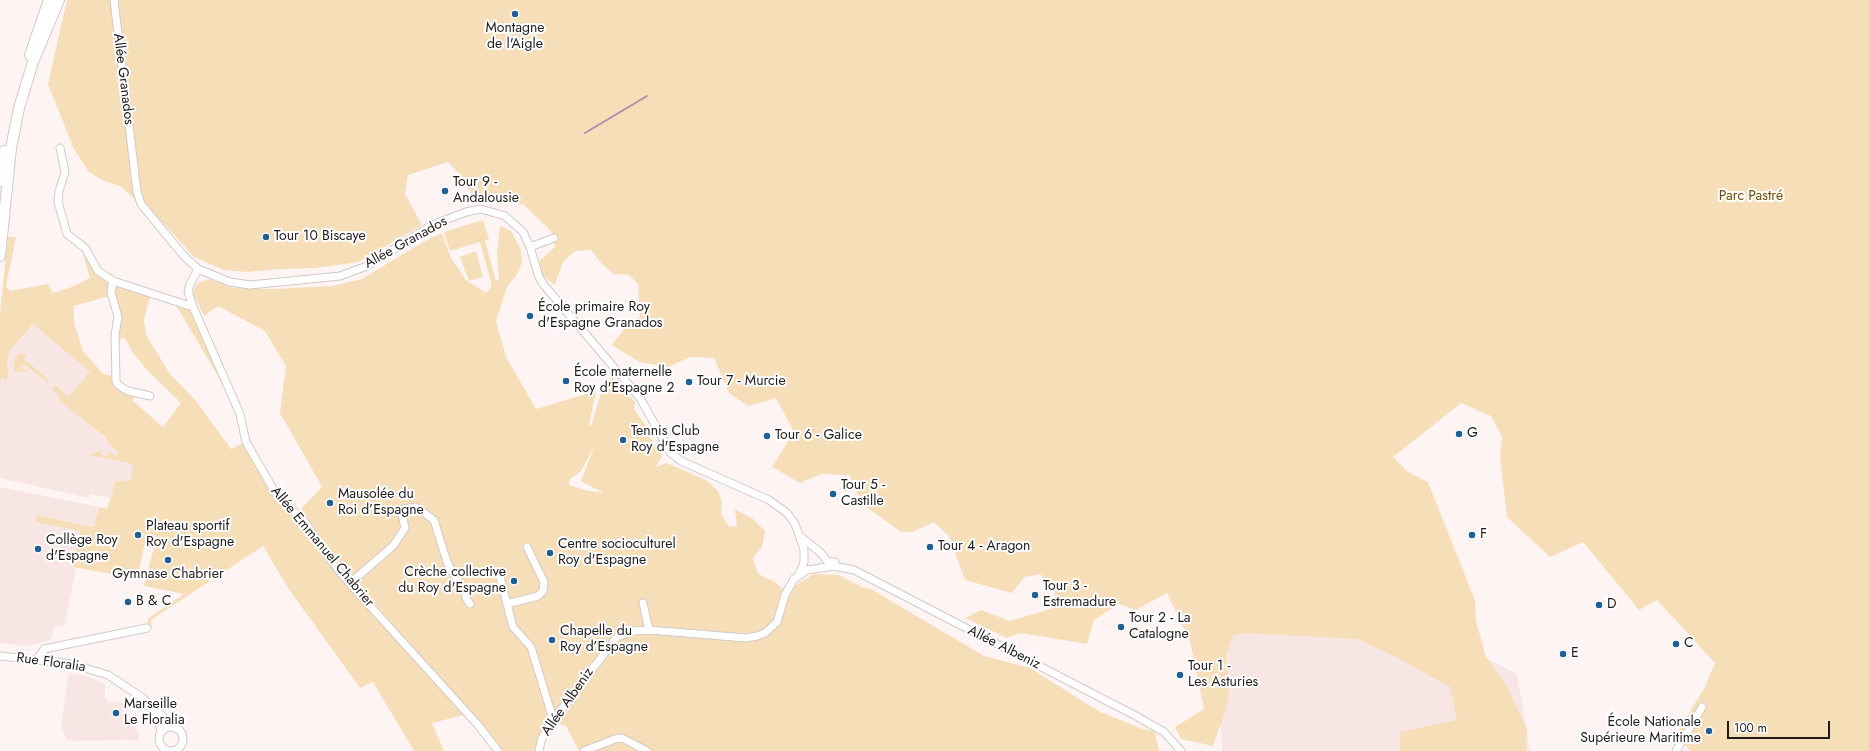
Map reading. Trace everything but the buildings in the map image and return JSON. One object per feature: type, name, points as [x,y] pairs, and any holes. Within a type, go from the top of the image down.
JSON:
[{"type":"street","points":[[0,181],[4,151],[16,97],[49,0]]},
{"type":"street","points":[[0,256],[11,148],[19,108],[31,69],[59,0]]},
{"type":"street","name":"Allée Granados","points":[[114,0],[136,184],[141,204],[178,249],[198,269],[230,282],[250,284],[340,276],[367,266],[432,225],[473,210],[488,210],[504,216],[523,232],[543,284],[640,398],[671,453],[687,464],[777,504],[791,518],[800,536],[805,556],[799,575]]},
{"type":"street","points":[[60,148],[65,172],[58,191],[58,202],[63,226],[67,234],[85,248],[98,270],[113,282],[193,307]]},
{"type":"street","points":[[530,247],[554,238]]},
{"type":"street","name":"Allée Emmanuel Chabrier","points":[[198,269],[188,291],[193,307],[240,414],[246,442],[276,494],[305,522],[327,555],[350,583],[478,725],[498,751]]},
{"type":"street","points":[[113,282],[111,292],[118,317],[115,335],[116,381],[118,385],[128,391],[150,396]]},
{"type":"street","points":[[350,583],[393,546],[405,528],[402,514],[404,509],[416,507],[434,520],[447,562],[466,592],[466,598],[470,604]]},
{"type":"street","name":"Allée Granados","points":[[800,536],[821,552],[827,561]]},
{"type":"street","points":[[507,604],[538,596],[543,591],[544,582],[527,548]]},
{"type":"street","points":[[827,561],[843,564],[854,570]]},
{"type":"street","name":"Allée Albeniz","points":[[818,568],[827,561]]},
{"type":"street","name":"Allée Albeniz","points":[[539,751],[544,734],[553,719],[613,641],[627,632],[649,630],[746,638],[761,635],[776,622],[788,588],[799,575],[818,568],[834,566],[854,570],[1146,721],[1171,738],[1180,751]]},
{"type":"street","points":[[500,577],[513,627],[530,647],[553,719]]},
{"type":"street","points":[[643,603],[649,630]]},
{"type":"street","points":[[37,660],[44,649],[147,628]]},
{"type":"street","name":"Rue Floralia","points":[[0,656],[91,668],[120,681],[143,698],[174,727]]},
{"type":"street","name":"Rue Floralia","points":[[143,698],[157,716],[161,731]]},
{"type":"street","points":[[1676,751],[1702,707]]},
{"type":"street","points":[[169,726],[174,727],[182,734],[183,738],[182,748],[172,751],[167,750],[160,745],[159,737],[161,731],[169,726]]},
{"type":"street","points":[[584,751],[622,738],[647,751]]},
{"type":"shaded area","points":[[33,324],[91,372],[79,417],[134,464],[131,480],[114,482],[112,498],[90,494],[89,498],[0,478],[0,375],[9,352]]},
{"type":"shaded area","name":"Collège Roy d'Espagne","points":[[0,487],[99,507],[94,527],[36,515],[35,522],[80,531],[73,567],[76,568],[64,627],[54,626],[51,640],[27,646],[0,643]]},
{"type":"shaded area","points":[[1232,489],[1426,627],[1517,674],[1530,751],[1222,751],[1217,648]]},
{"type":"shaded area","points":[[69,673],[86,676],[105,684],[105,698],[107,698],[107,702],[123,702],[123,712],[128,713],[127,719],[138,732],[139,740],[67,741],[61,726]]},
{"type":"green space","name":"Parc Pastré","points":[[67,0],[1869,0],[1869,751],[1691,751],[1675,736],[1705,687],[1715,663],[1657,600],[1639,610],[1583,542],[1550,557],[1507,517],[1500,457],[1502,437],[1491,416],[1461,403],[1393,457],[1408,472],[1428,482],[1475,600],[1476,621],[1486,657],[1506,685],[1527,729],[1526,751],[1400,751],[1400,732],[1457,720],[1450,687],[1398,658],[1358,639],[1244,633],[1233,636],[1226,656],[1229,694],[1226,710],[1213,746],[1181,739],[1175,727],[1204,709],[1190,641],[1167,593],[1136,610],[1119,604],[1094,620],[1087,644],[1020,633],[1007,638],[965,618],[981,610],[1010,621],[1057,607],[1053,586],[1040,574],[1024,577],[1012,593],[965,580],[949,536],[934,522],[912,532],[901,532],[862,504],[849,475],[822,474],[800,483],[772,467],[794,432],[776,398],[748,406],[729,393],[714,358],[690,357],[668,367],[639,362],[612,345],[627,325],[640,316],[638,284],[629,275],[614,274],[602,264],[591,250],[575,251],[563,262],[555,285],[542,275],[539,261],[555,247],[551,231],[524,205],[492,197],[473,196],[464,179],[448,162],[408,175],[405,194],[422,225],[359,262],[315,268],[247,272],[224,270],[194,257],[166,226],[120,186],[102,180],[89,172],[74,149],[48,84]]},
{"type":"green space","points":[[483,220],[489,239],[485,241],[496,281],[499,278],[497,255],[500,226],[511,231],[521,250],[522,263],[517,274],[507,287],[496,321],[506,357],[536,409],[596,391],[589,425],[591,426],[602,390],[612,377],[635,402],[634,409],[648,429],[648,435],[662,456],[656,467],[667,463],[706,480],[718,491],[722,502],[721,514],[729,527],[737,526],[735,509],[753,519],[765,531],[762,547],[753,558],[758,574],[775,582],[789,595],[796,585],[814,574],[839,575],[862,587],[871,589],[984,656],[1030,668],[1100,712],[1143,729],[1155,732],[1159,751],[579,751],[566,726],[544,720],[534,751],[502,751],[470,711],[351,576],[299,511],[322,487],[280,413],[286,366],[265,331],[218,306],[204,316],[193,294],[196,284],[209,279],[233,288],[273,289],[332,286],[362,279],[423,242],[442,233],[451,258],[466,280],[486,293],[492,286],[480,242],[450,251],[444,232]],"holes":[[[595,445],[581,481],[604,493],[585,490],[569,485],[570,479],[581,471]]]},
{"type":"green space","points":[[8,237],[16,237],[6,286],[10,291],[48,284],[53,293],[69,288],[90,278],[83,254],[100,276],[107,281],[109,296],[74,306],[74,323],[83,351],[103,374],[112,376],[114,382],[135,396],[132,400],[163,427],[181,403],[147,370],[133,353],[125,338],[119,339],[120,328],[112,291],[115,285],[150,296],[144,320],[146,335],[170,374],[196,401],[231,449],[243,443],[269,485],[395,637],[464,715],[432,723],[444,751],[414,751],[373,682],[360,688],[288,588],[263,546],[151,620],[152,628],[147,622],[149,618],[184,594],[144,586],[156,540],[146,538],[137,579],[73,567],[80,531],[35,522],[36,515],[94,527],[99,507],[107,509],[110,498],[112,498],[114,482],[131,480],[133,464],[89,455],[102,450],[101,455],[108,456],[109,451],[116,456],[119,452],[107,442],[106,438],[60,401],[58,394],[51,389],[55,385],[69,397],[90,372],[33,324],[9,352],[7,360],[8,377],[6,380],[2,377],[0,383],[0,313]]},
{"type":"green space","points":[[476,251],[483,277],[469,281],[460,257]]},
{"type":"green space","points":[[176,305],[191,309],[222,383]]},
{"type":"green space","points":[[20,353],[27,356],[24,359],[49,380],[47,382],[24,364],[21,367],[28,372],[14,371],[14,359]]},
{"type":"waterway","points":[[585,133],[647,96]]},
{"type":"place","name":"Montagne de l'Aigle","points":[[515,14]]},
{"type":"place","name":"Tour 9 - Andalousie","points":[[445,191]]},
{"type":"place","name":"Tour 10 Biscaye","points":[[266,237]]},
{"type":"place","name":"École primaire Roy d'Espagne Granados","points":[[530,316]]},
{"type":"place","name":"École maternelle Roy d'Espagne 2","points":[[566,381]]},
{"type":"place","name":"Tour 7 - Murcie","points":[[689,382]]},
{"type":"place","name":"G","points":[[1459,434]]},
{"type":"place","name":"Tour 6 - Galice","points":[[767,436]]},
{"type":"place","name":"Tennis Club Roy d'Espagne","points":[[623,440]]},
{"type":"place","name":"Tour 5 - Castille","points":[[833,494]]},
{"type":"place","name":"Mausolée du Roi d’Espagne","points":[[330,503]]},
{"type":"place","name":"Plateau sportif Roy d'Espagne","points":[[138,535]]},
{"type":"place","name":"F","points":[[1472,535]]},
{"type":"place","name":"Tour 4 - Aragon","points":[[930,547]]},
{"type":"place","name":"Collège Roy d'Espagne","points":[[38,549]]},
{"type":"place","name":"Centre socioculturel Roy d'Espagne","points":[[550,553]]},
{"type":"place","name":"Gymnase Chabrier","points":[[168,560]]},
{"type":"place","name":"Crèche collective du Roy d'Espagne","points":[[514,581]]},
{"type":"place","name":"Tour 3 - Estremadure","points":[[1035,595]]},
{"type":"place","name":"B & C","points":[[128,602]]},
{"type":"place","name":"D","points":[[1599,605]]},
{"type":"place","name":"Tour 2 - La Catalogne","points":[[1121,627]]},
{"type":"place","name":"Chapelle du Roy d’Espagne","points":[[552,640]]},
{"type":"place","name":"C","points":[[1676,644]]},
{"type":"place","name":"E","points":[[1563,654]]},
{"type":"place","name":"Tour 1 - Les Asturies","points":[[1180,675]]},
{"type":"place","name":"Marseille Le Floralia","points":[[116,713]]},
{"type":"place","name":"École Nationale Supérieure Maritime","points":[[1709,731]]}]
